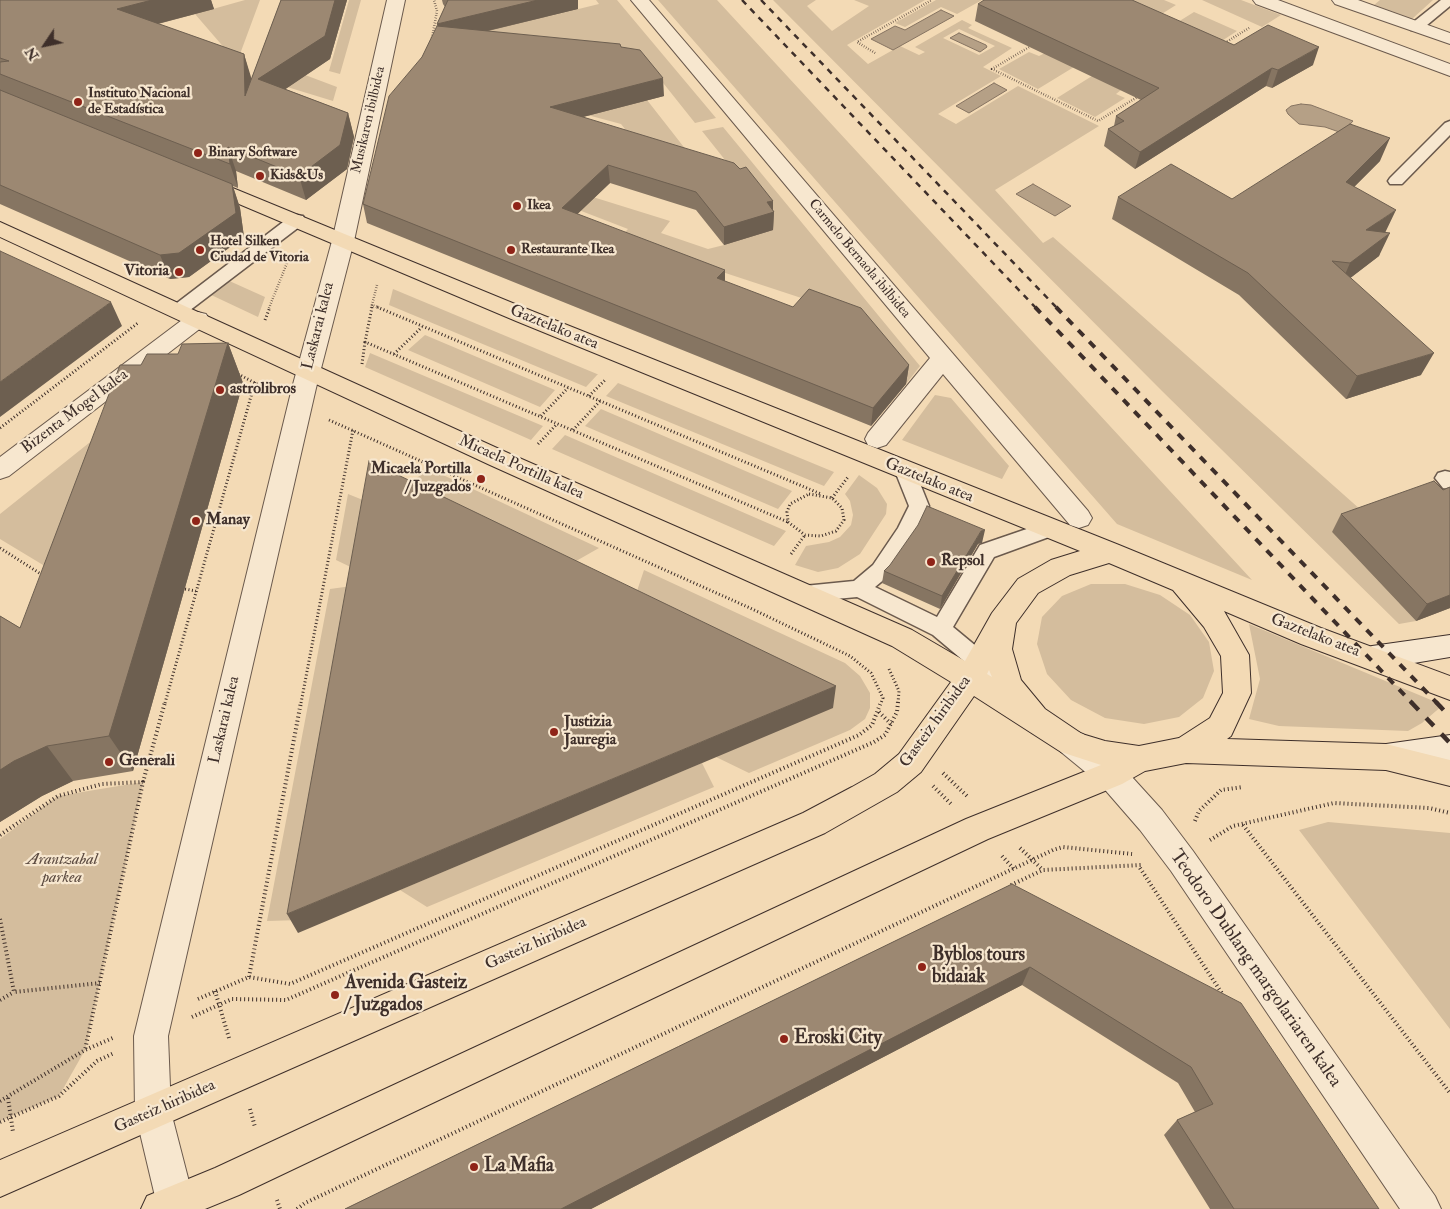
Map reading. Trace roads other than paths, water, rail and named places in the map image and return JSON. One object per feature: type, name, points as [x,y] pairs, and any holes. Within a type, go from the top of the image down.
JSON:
[{"type":"main road","name":"Gaztelako atea","points":[[180,173],[905,471],[1110,552],[1312,636],[1450,688]]},
{"type":"main road","name":"Micaela Portilla kalea","points":[[0,229],[308,371],[358,392],[500,459],[973,670],[1035,718]]},
{"type":"main road","points":[[1072,743],[1035,718],[1008,685],[998,649],[1002,621],[1028,586],[1062,568],[1110,552]]},
{"type":"main road","name":"Gaztelako atea","points":[[1182,582],[1214,619],[1235,655],[1237,693],[1220,727],[1186,750]]},
{"type":"main road","name":"Gasteiz hiribidea","points":[[0,1179],[814,823],[886,783],[910,763],[973,670],[1002,621]]},
{"type":"main road","name":"Gaztelako atea","points":[[1125,767],[1186,750],[1386,757],[1450,773]]},
{"type":"main road","points":[[171,1207],[994,822],[1125,767]]},
{"type":"street","name":"Musikaren ibilbidea","points":[[343,241],[396,0]]},
{"type":"street","name":"Carmelo Bernaola ibilbidea","points":[[640,0],[1079,518]]},
{"type":"street","points":[[1262,0],[1450,70]]},
{"type":"street","points":[[1295,0],[1450,57]]},
{"type":"street","points":[[1341,0],[1450,39]]},
{"type":"street","name":"Laskarai kalea","points":[[171,1207],[153,1112],[153,1027],[308,371],[334,267],[343,241]]},
{"type":"street","name":"Bizenta Mogel kalea","points":[[0,470],[169,340],[188,315]]},
{"type":"street","points":[[877,439],[943,358]]},
{"type":"street","points":[[1372,658],[1450,646]]},
{"type":"street","name":"Teodoro Dublang margolariaren kalea","points":[[1072,743],[1125,767],[1177,854],[1422,1209]]},
{"type":"street","points":[[1386,757],[1450,748]]},
{"type":"lane","points":[[1416,27],[1449,0]]},
{"type":"lane","points":[[1396,181],[1450,126]]},
{"type":"lane","points":[[188,315],[276,236],[297,220]]},
{"type":"lane","points":[[859,588],[880,570],[907,532],[927,510],[905,471]]},
{"type":"lane","points":[[941,629],[987,551],[1012,544],[1050,529]]},
{"type":"lane","points":[[987,534],[1012,544]]},
{"type":"lane","points":[[804,594],[859,588],[941,629],[973,670],[1008,685]]},
{"type":"railway","points":[[742,0],[1036,308]]},
{"type":"railway","points":[[761,0],[1057,308]]},
{"type":"railway","points":[[1035,307],[1412,703]]},
{"type":"railway","points":[[1056,307],[1437,703]]},
{"type":"railway","points":[[1411,702],[1450,743]]},
{"type":"railway","points":[[1436,702],[1450,717]]},
{"type":"place","name":"Instituto Nacional de Estadística","points":[[78,102]]},
{"type":"place","name":"Binary Software","points":[[198,153]]},
{"type":"place","name":"Kids&Us","points":[[260,176]]},
{"type":"place","name":"Ikea","points":[[517,206]]},
{"type":"place","name":"Hotel Silken Ciudad de Vitoria","points":[[200,250]]},
{"type":"place","name":"Restaurante Ikea","points":[[511,250]]},
{"type":"place","name":"Vitoria","points":[[179,272]]},
{"type":"place","name":"astrolibros","points":[[220,390]]},
{"type":"place","name":"Micaela Portilla / Juzgados","points":[[481,479]]},
{"type":"place","name":"Manay","points":[[196,521]]},
{"type":"place","name":"Repsol","points":[[931,562]]},
{"type":"place","name":"Justizia Jauregia","points":[[554,732]]},
{"type":"place","name":"Generali","points":[[109,762]]},
{"type":"place","name":"Byblos tours bidaiak","points":[[922,967]]},
{"type":"place","name":"Avenida Gasteiz / Juzgados","points":[[335,995]]},
{"type":"place","name":"Eroski City","points":[[784,1039]]},
{"type":"place","name":"La Mafia","points":[[474,1167]]},
{"type":"park label","name":"Arantzabal parkea","points":[[62,870]]}]
